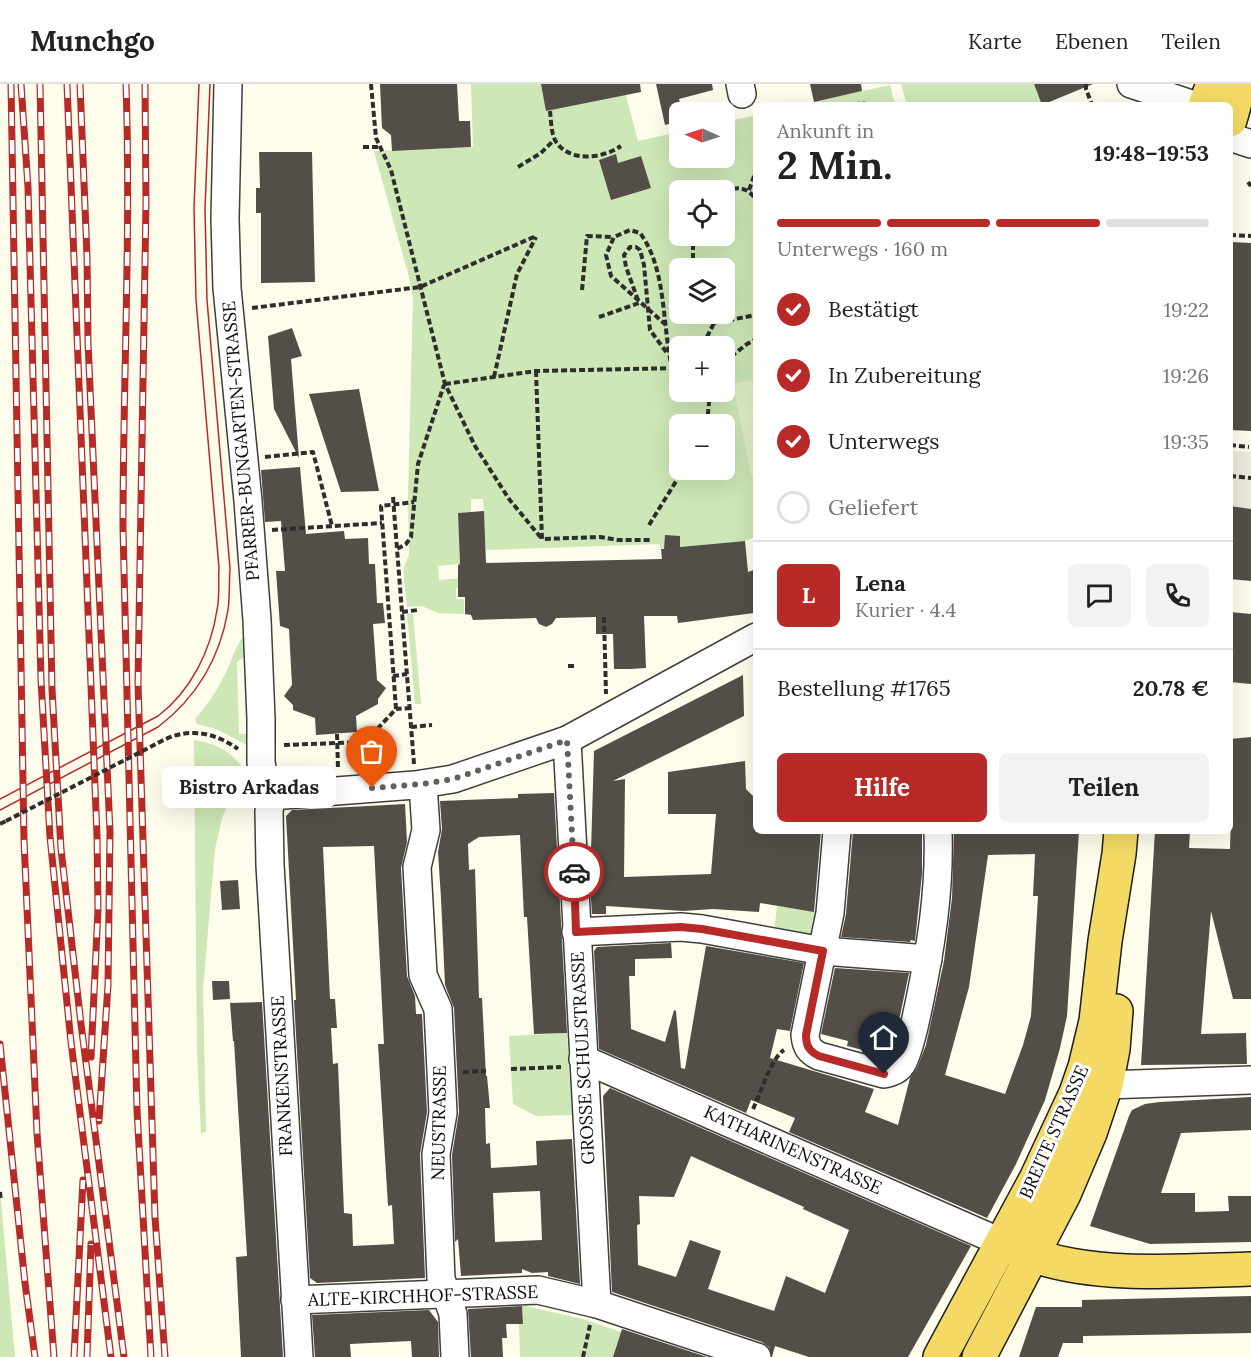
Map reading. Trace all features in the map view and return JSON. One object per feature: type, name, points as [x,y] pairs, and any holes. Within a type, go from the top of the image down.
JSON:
[{"type":"main road","name":"BREITE STRASSE","points":[[940,1357],[1078,1164],[1106,1085],[1113,1049],[1117,995],[1120,842]]},
{"type":"main road","name":"BREITE STRASSE","points":[[979,1357],[1046,1158],[1085,1067],[1096,1021],[1120,842]]},
{"type":"main road","points":[[1017,1249],[1097,1270],[1251,1269]]},
{"type":"street","name":"PFARRER-BUNGARTEN-STRASSE","points":[[228,84],[226,277],[257,620],[262,769],[271,796]]},
{"type":"street","points":[[1131,84],[1185,102]]},
{"type":"street","points":[[1233,113],[1251,144]]},
{"type":"street","points":[[271,796],[419,785],[453,779],[567,740],[753,639]]},
{"type":"street","name":"GROSSE SCHULSTRASSE","points":[[567,740],[597,1304]]},
{"type":"street","name":"NEUSTRASSE","points":[[419,785],[426,830],[417,867],[423,975],[438,1008],[443,1113],[436,1154],[441,1279],[453,1314],[455,1357]]},
{"type":"street","name":"FRANKENSTRASSE","points":[[271,796],[270,865],[299,1357]]},
{"type":"street","points":[[837,834],[831,901],[806,1044],[819,1056],[884,1074],[894,1072],[902,1064],[915,1022],[928,959],[939,879],[938,834]]},
{"type":"street","points":[[576,932],[681,927],[823,951],[928,959]]},
{"type":"street","name":"KATHARINENSTRASSE","points":[[583,1062],[744,1129],[1017,1249]]},
{"type":"street","points":[[1106,1085],[1251,1080]]},
{"type":"street","name":"ALTE-KIRCHHOF-STRASSE","points":[[295,1300],[538,1290],[597,1304],[757,1357]]},
{"type":"path","points":[[371,84],[376,138],[391,170],[445,384],[475,446],[509,499],[542,539]]},
{"type":"path","points":[[1086,84],[1091,102]]},
{"type":"path","points":[[550,111],[555,140],[565,150],[580,157],[604,154],[621,146]]},
{"type":"path","points":[[518,167],[541,153],[555,140]]},
{"type":"path","points":[[363,147],[379,147]]},
{"type":"path","points":[[749,191],[753,180]]},
{"type":"path","points":[[735,188],[749,191],[753,196]]},
{"type":"path","points":[[582,290],[587,236],[614,237],[630,230],[640,233],[653,255],[666,325],[669,358]]},
{"type":"path","points":[[1233,235],[1251,236]]},
{"type":"path","points":[[250,308],[420,287],[536,236],[517,274],[494,377]]},
{"type":"path","points":[[614,237],[606,255],[611,276],[666,325]]},
{"type":"path","points":[[639,303],[624,255],[630,247],[640,250],[645,264],[650,330],[668,355]]},
{"type":"path","points":[[599,317],[639,303]]},
{"type":"path","points":[[735,319],[753,316]]},
{"type":"path","points":[[735,353],[753,341]]},
{"type":"path","points":[[445,384],[536,371],[669,368]]},
{"type":"path","points":[[536,371],[542,539]]},
{"type":"path","points":[[397,549],[406,544],[411,537],[418,464],[445,384]]},
{"type":"path","points":[[1233,445],[1249,447]]},
{"type":"path","points":[[244,459],[313,452],[332,526]]},
{"type":"path","points":[[1233,476],[1251,478]]},
{"type":"path","points":[[649,525],[677,480]]},
{"type":"path","points":[[393,497],[411,727],[419,785]]},
{"type":"path","points":[[396,709],[381,506],[414,502]]},
{"type":"path","points":[[270,531],[382,523]]},
{"type":"path","points":[[542,539],[600,537],[618,540],[651,540]]},
{"type":"path","points":[[402,612],[418,610]]},
{"type":"path","points":[[604,617],[607,719]]},
{"type":"path","points":[[568,666],[576,666]]},
{"type":"path","points":[[393,676],[407,674]]},
{"type":"path","points":[[283,737],[284,747],[365,742],[396,709],[410,708]]},
{"type":"path","points":[[411,727],[432,725]]},
{"type":"path","points":[[0,824],[180,734],[196,731],[230,743],[262,769]]},
{"type":"path","points":[[337,734],[338,759]]},
{"type":"path","points":[[744,1129],[775,1061]]},
{"type":"path","points":[[511,1069],[583,1062]]},
{"type":"path","points":[[0,1192],[1,1201]]},
{"type":"path","points":[[583,1357],[597,1304]]},
{"type":"green space","points":[[471,84],[623,84],[638,141],[669,134],[669,168],[735,168],[735,120],[753,116],[753,538],[745,541],[661,549],[660,544],[486,550],[483,499],[471,499],[471,512],[458,513],[460,564],[438,566],[439,580],[463,578],[463,588],[456,588],[456,599],[464,599],[464,614],[438,613],[422,606],[407,607],[404,567],[409,555],[408,495],[413,299],[374,151],[473,147]]},
{"type":"green space","points":[[901,84],[1034,84],[1041,102],[906,102]]},
{"type":"green space","points":[[890,85],[894,102],[813,102]]},
{"type":"green space","points":[[753,380],[753,476],[751,476],[735,394],[735,384]]},
{"type":"green space","points":[[407,614],[413,614],[421,704],[415,704]]},
{"type":"green space","points":[[245,635],[252,652],[237,662],[239,734],[255,733],[255,749],[216,729],[197,724],[195,719],[219,686],[236,648]]},
{"type":"green space","points":[[194,740],[227,752],[250,778],[233,793],[222,818],[215,849],[203,989],[206,1132],[201,1133],[197,1052]]},
{"type":"green space","points":[[777,906],[820,912],[816,940],[774,933]]},
{"type":"green space","points":[[567,1033],[572,1115],[536,1116],[513,1104],[509,1036]]},
{"type":"green space","points":[[0,1189],[1,1201],[15,1357],[0,1357]]},
{"type":"green space","points":[[522,1305],[586,1320],[621,1332],[613,1357],[520,1357],[519,1324],[523,1324]]},
{"type":"shaded area","points":[[1233,451],[1251,452],[1251,509],[1233,506]]},
{"type":"building","points":[[380,84],[457,84],[459,121],[470,121],[471,147],[392,151],[391,135],[382,128]]},
{"type":"building","points":[[541,84],[640,84],[641,92],[546,111]]},
{"type":"building","points":[[656,84],[712,84],[713,90],[679,99],[680,102],[669,102],[669,124],[665,125]]},
{"type":"building","points":[[810,84],[861,84],[862,91],[814,102]]},
{"type":"building","points":[[1034,84],[1093,84],[1049,102],[1041,102]]},
{"type":"building","points":[[259,152],[312,152],[315,282],[261,283],[261,213],[256,213],[256,188],[260,188]]},
{"type":"building","points":[[616,154],[618,163],[641,156],[651,188],[611,200],[599,160]]},
{"type":"building","points":[[1233,242],[1251,243],[1251,431],[1233,430]]},
{"type":"building","points":[[292,328],[302,356],[291,359],[299,458],[274,409],[268,336]]},
{"type":"building","points":[[359,389],[379,491],[341,492],[309,394]]},
{"type":"building","points":[[300,467],[306,534],[344,531],[345,539],[368,538],[369,564],[375,564],[377,603],[383,603],[385,623],[373,624],[377,680],[386,688],[378,699],[378,704],[356,716],[357,732],[316,735],[315,718],[293,710],[293,705],[284,696],[292,685],[289,629],[280,626],[276,571],[285,571],[281,521],[265,522],[261,470]]},
{"type":"building","points":[[1233,506],[1251,509],[1251,581],[1233,579]]},
{"type":"building","points":[[484,511],[486,563],[662,559],[661,549],[664,549],[665,535],[680,536],[680,547],[745,541],[748,572],[753,570],[753,613],[678,623],[677,616],[644,616],[646,668],[614,669],[613,634],[596,634],[596,617],[556,618],[546,627],[539,624],[536,618],[473,620],[471,615],[465,614],[465,597],[458,597],[458,565],[460,564],[458,513]]},
{"type":"building","points":[[1233,612],[1251,614],[1251,684],[1233,682]]},
{"type":"building","points":[[743,675],[744,716],[613,781],[625,779],[624,877],[711,874],[716,814],[668,814],[668,772],[745,761],[746,789],[753,796],[753,834],[821,834],[814,912],[760,903],[759,912],[713,909],[683,911],[606,906],[606,914],[592,914],[590,884],[594,751]]},
{"type":"building","points":[[1251,737],[1251,999],[1233,999],[1211,911],[1201,1034],[1246,1033],[1247,1064],[1141,1065],[1155,834],[1190,834],[1189,848],[1230,849],[1230,834],[1233,834],[1233,739]]},
{"type":"building","points":[[554,793],[567,1033],[534,1034],[520,835],[479,837],[468,844],[469,870],[475,869],[479,998],[482,998],[490,1108],[485,1108],[486,1144],[490,1143],[491,1168],[537,1165],[536,1141],[572,1139],[580,1284],[548,1276],[548,1272],[532,1273],[522,1269],[522,1273],[461,1276],[458,1239],[455,1242],[452,1155],[459,1112],[454,1008],[445,985],[438,852],[442,829],[440,801],[518,798],[518,794]],"holes":[[[540,1191],[542,1240],[495,1242],[493,1193]]]},
{"type":"building","points":[[405,804],[407,842],[401,868],[407,976],[415,996],[416,1014],[422,1014],[427,1112],[420,1154],[425,1278],[317,1283],[310,1278],[286,816],[292,810]],"holes":[[[374,846],[384,1044],[378,1044],[388,1206],[392,1205],[394,1244],[353,1246],[352,1214],[344,1213],[338,1063],[333,1064],[331,1028],[337,1028],[335,999],[330,999],[323,847]]]},
{"type":"building","points":[[853,834],[922,834],[922,874],[915,941],[841,937],[846,914]]},
{"type":"building","points":[[954,834],[1079,834],[1067,1016],[1060,1048],[1045,1100],[1016,1164],[987,1218],[789,1132],[795,1118],[751,1100],[746,1113],[599,1049],[594,951],[597,947],[671,943],[672,958],[635,959],[635,976],[629,976],[631,1029],[665,1042],[674,1010],[676,1011],[681,1068],[685,1069],[706,946],[804,963],[790,1031],[777,1029],[770,1058],[874,1089],[865,1112],[898,1125],[910,1078],[917,1068],[926,1045],[944,961],[952,898]],"holes":[[[1035,854],[1033,896],[1038,896],[1031,1016],[1005,1094],[945,1075],[969,987],[988,855]]]},
{"type":"building","points":[[238,880],[240,909],[222,910],[220,881]]},
{"type":"building","points":[[835,968],[909,973],[897,1030],[887,1056],[847,1046],[848,1041],[821,1034]]},
{"type":"building","points":[[212,981],[229,981],[230,999],[213,1000]]},
{"type":"building","points":[[262,1002],[283,1357],[241,1357],[236,1257],[247,1256],[230,1003]]},
{"type":"building","points":[[610,1088],[971,1246],[908,1357],[809,1357],[775,1346],[772,1357],[769,1347],[762,1342],[612,1292],[603,1096]],"holes":[[[691,1156],[804,1207],[803,1209],[849,1230],[825,1293],[786,1276],[774,1311],[708,1289],[721,1251],[690,1240],[676,1277],[638,1265],[639,1196],[674,1197]]]},
{"type":"building","points":[[1251,1097],[1251,1130],[1181,1133],[1161,1193],[1195,1193],[1195,1212],[1229,1211],[1228,1196],[1251,1196],[1251,1242],[1150,1244],[1090,1226],[1132,1110],[1145,1104],[1160,1102]]},
{"type":"building","points":[[1251,1296],[1251,1333],[1083,1336],[1083,1343],[1063,1343],[1058,1357],[1019,1357],[1036,1307],[1082,1307],[1082,1300]]},
{"type":"building","points":[[522,1306],[523,1324],[506,1324],[507,1338],[502,1338],[503,1357],[471,1357],[468,1309]]},
{"type":"building","points":[[429,1310],[438,1322],[439,1357],[412,1357],[411,1341],[350,1344],[351,1357],[315,1357],[312,1315]]},
{"type":"building","points":[[622,1329],[707,1357],[613,1357]]},
{"type":"tram line","points":[[0,799],[158,716],[170,706],[190,682],[210,640],[218,600],[219,568],[196,300],[194,208],[199,84]]},
{"type":"tram line","points":[[0,810],[158,727],[172,716],[204,676],[224,628],[229,605],[230,568],[207,300],[205,208],[210,84]]},
{"type":"railway","points":[[11,84],[24,840],[37,1133],[54,1357]]},
{"type":"railway","points":[[21,84],[28,187],[41,680],[50,837],[71,1042],[111,1357]]},
{"type":"railway","points":[[40,84],[52,689],[61,849],[124,1357]]},
{"type":"railway","points":[[67,84],[97,836],[98,909],[91,1057]]},
{"type":"railway","points":[[80,84],[88,343],[110,832],[108,985],[99,1121]]},
{"type":"railway","points":[[126,84],[128,195],[123,528],[137,1110],[151,1357]]},
{"type":"railway","points":[[145,84],[146,202],[138,683],[155,1217],[165,1357]]},
{"type":"railway","points":[[0,1044],[35,1357]]},
{"type":"railway","points":[[74,1357],[83,1180]]},
{"type":"railway","points":[[87,1357],[91,1244]]},
{"type":"way so far","points":[[372,788],[453,779],[567,740],[574,872]]},
{"type":"place","name":"Bistro Arkadas","points":[[372,788]]},
{"type":"route","points":[[574,872],[576,932],[681,927],[823,951],[806,1044],[819,1056],[884,1074]]}]
